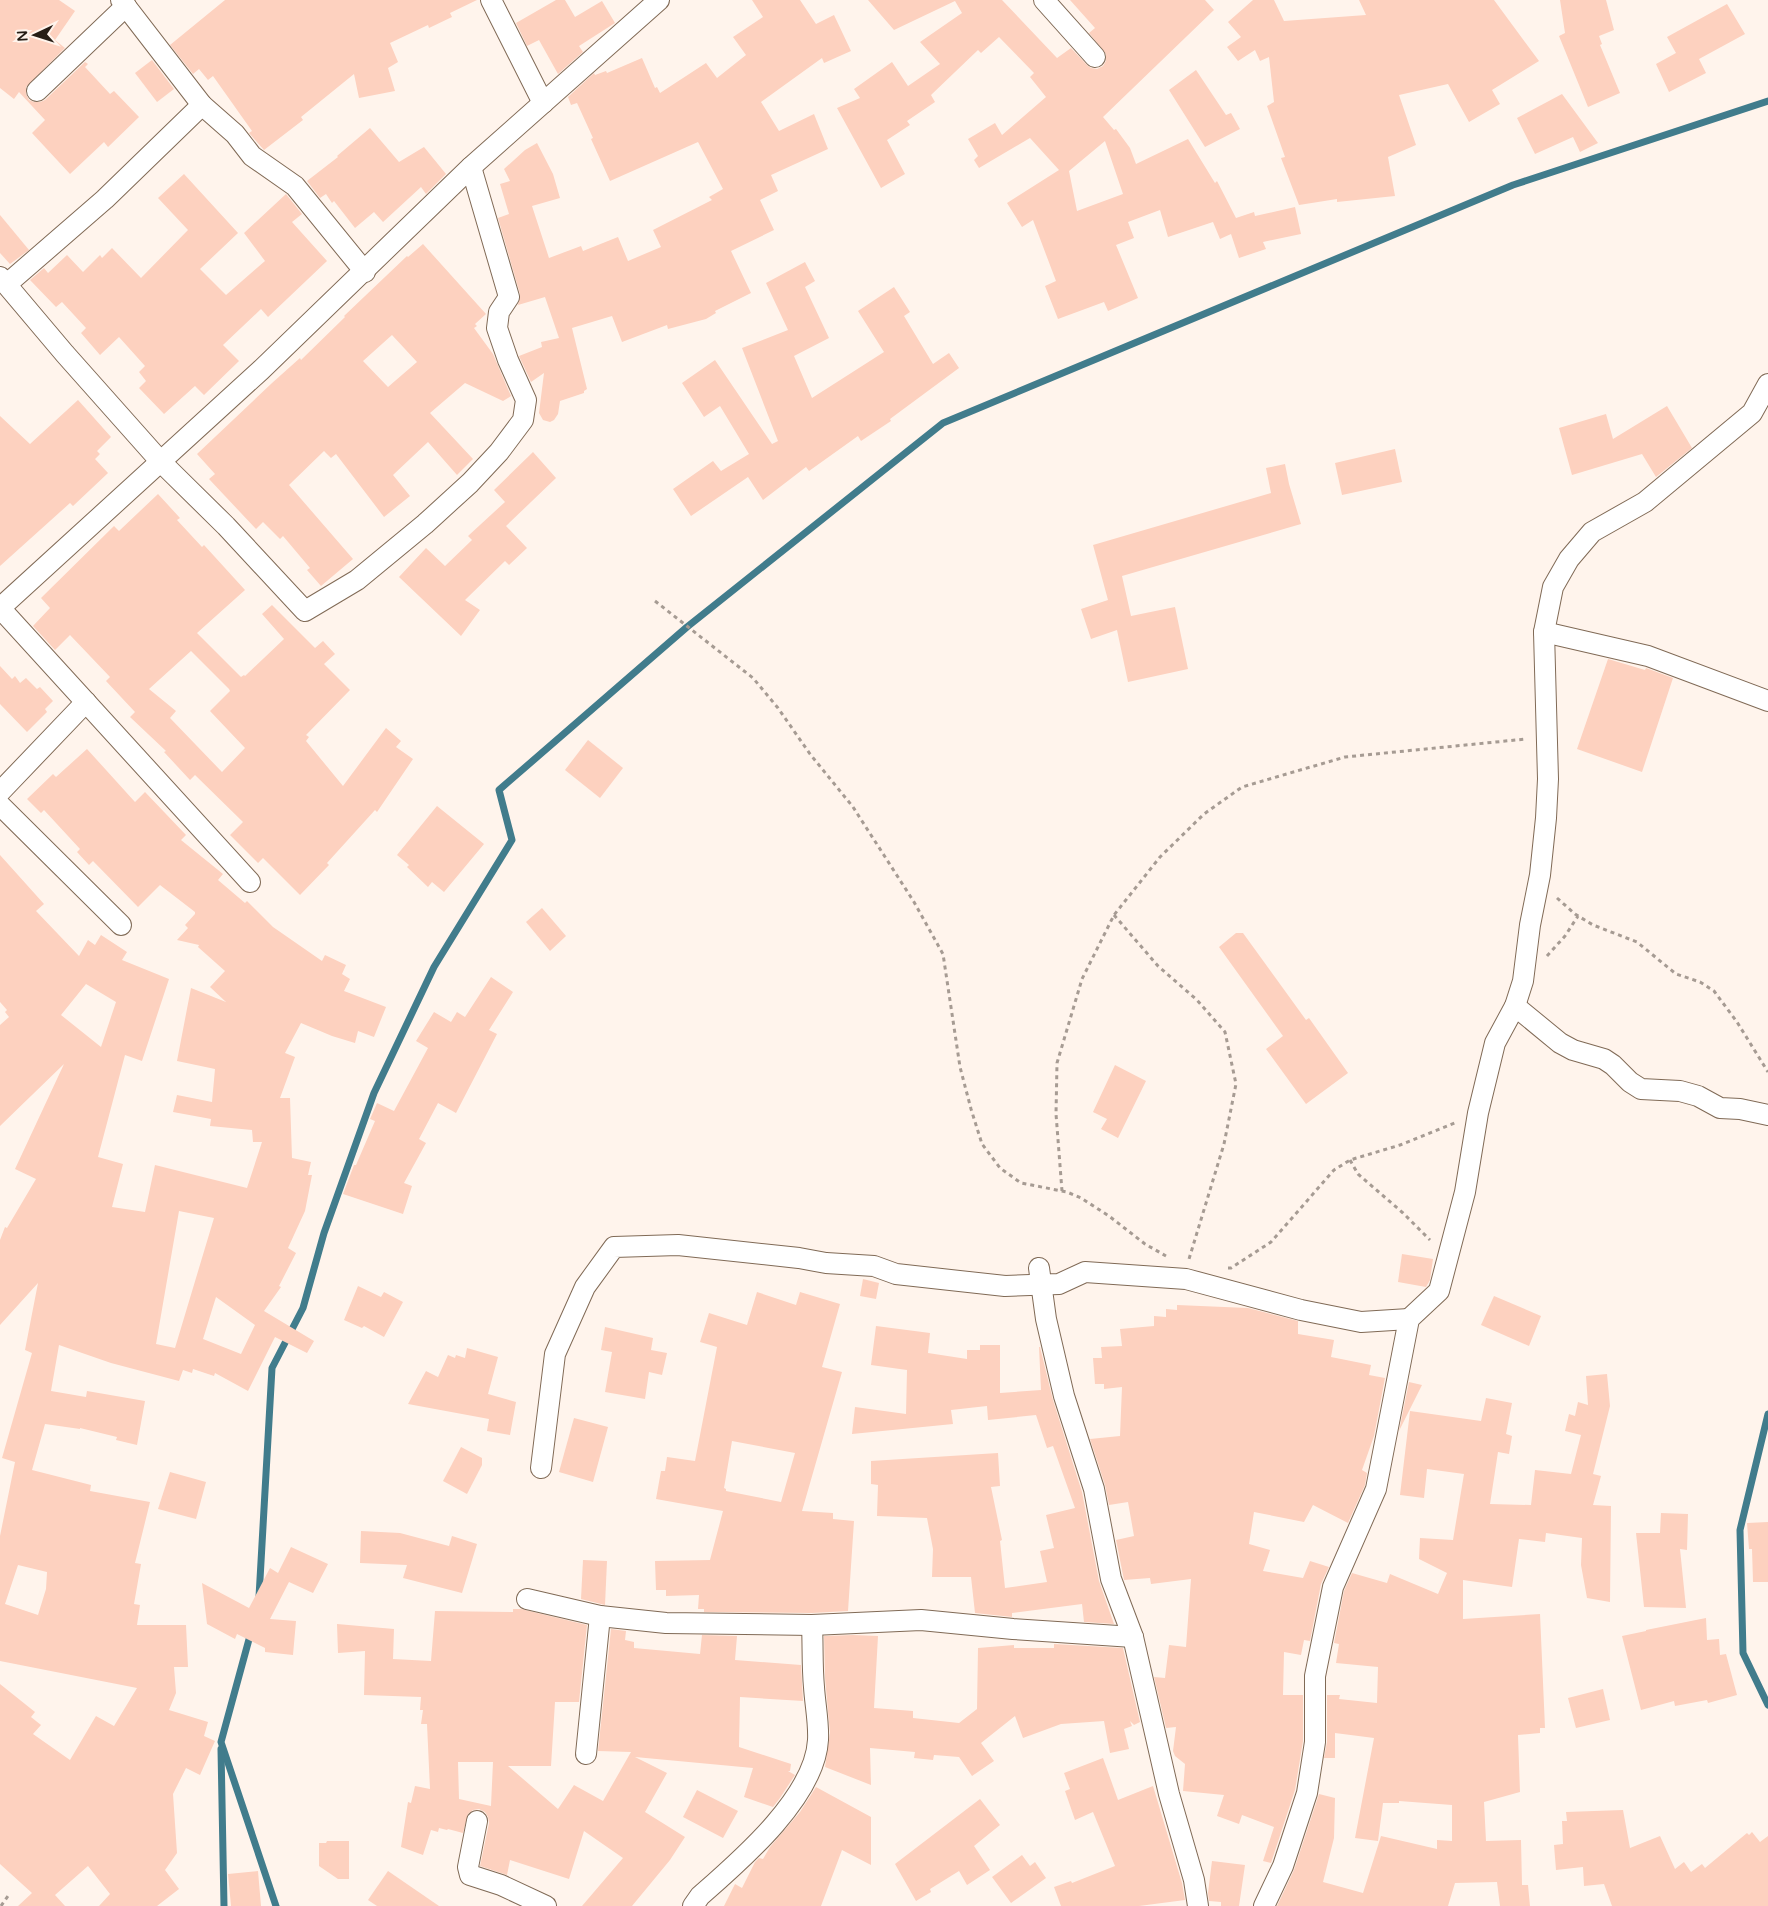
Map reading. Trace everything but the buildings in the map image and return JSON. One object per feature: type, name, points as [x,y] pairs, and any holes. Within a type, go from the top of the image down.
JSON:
[{"type":"street","points":[[491,0],[543,103]]},
{"type":"street","points":[[250,882],[0,608],[161,462],[365,272],[471,167],[660,0]]},
{"type":"street","points":[[1044,0],[1094,57]]},
{"type":"street","points":[[37,91],[124,3],[202,105],[235,134],[252,156],[295,186],[365,272]]},
{"type":"street","points":[[202,105],[105,199],[3,280],[65,354],[161,462],[226,526],[305,611],[357,580],[425,524],[470,483],[499,452],[523,420],[526,400],[508,360],[497,328],[499,312],[509,297],[471,167]]},
{"type":"street","points":[[1264,1906],[1283,1866],[1307,1793],[1315,1742],[1315,1676],[1333,1587],[1376,1489],[1409,1319],[1439,1292],[1465,1192],[1478,1113],[1494,1043],[1514,1006],[1523,981],[1530,925],[1540,875],[1547,808],[1544,632],[1553,587],[1569,559],[1592,532],[1645,502],[1752,413],[1768,384]]},
{"type":"street","points":[[1544,632],[1648,656],[1768,700]]},
{"type":"street","points":[[0,792],[86,702]]},
{"type":"street","points":[[0,804],[121,925]]},
{"type":"street","points":[[1514,1006],[1560,1043],[1573,1050],[1604,1059],[1641,1089],[1680,1092],[1698,1096],[1720,1108],[1740,1109],[1768,1115]]},
{"type":"street","points":[[540,1468],[555,1354],[585,1287],[614,1247],[678,1245],[799,1258],[826,1263],[874,1266],[896,1274],[1005,1286],[1040,1276],[1059,1284],[1085,1272],[1186,1278],[1301,1310],[1362,1322],[1409,1319]]},
{"type":"street","points":[[1040,1276],[1046,1318],[1064,1396],[1094,1489],[1111,1579],[1133,1637],[1169,1794],[1194,1880],[1198,1906]]},
{"type":"street","points":[[527,1599],[600,1616],[666,1623],[812,1625],[921,1620],[1013,1629],[1133,1637]]},
{"type":"street","points":[[586,1754],[600,1616]]},
{"type":"street","points":[[693,1906],[700,1896],[755,1847],[783,1814],[812,1769],[818,1741],[812,1625]]},
{"type":"street","points":[[477,1821],[468,1867],[470,1875],[501,1885],[546,1906]]},
{"type":"path","points":[[655,601],[753,678],[778,708],[810,754],[853,807],[914,902],[943,954],[960,1067],[982,1144],[1000,1168],[1021,1183],[1082,1198],[1145,1244],[1169,1258]]},
{"type":"path","points":[[1062,1192],[1056,1114],[1057,1063],[1082,979],[1114,915],[1160,857],[1204,814],[1242,787],[1345,757],[1546,737]]},
{"type":"path","points":[[1540,875],[1553,894],[1578,916],[1593,925],[1637,942],[1676,974],[1708,986],[1714,991],[1737,1022],[1768,1072]]},
{"type":"path","points":[[1114,915],[1158,966],[1196,1000],[1225,1032],[1236,1084],[1224,1144],[1187,1265]]},
{"type":"path","points":[[1523,981],[1540,967],[1565,936],[1578,916]]},
{"type":"path","points":[[1222,1267],[1231,1268],[1271,1242],[1334,1170],[1350,1160],[1400,1144],[1478,1113]]},
{"type":"path","points":[[1350,1160],[1358,1174],[1403,1213],[1448,1258]]},
{"type":"path","points":[[2,1906],[8,1896]]},
{"type":"waterway","points":[[259,1597],[272,1368],[303,1308],[324,1233],[374,1093],[434,967],[512,840],[499,790],[687,627],[943,423],[1513,185],[1768,101]]},
{"type":"waterway","points":[[1768,1414],[1740,1530],[1743,1653],[1768,1705]]},
{"type":"waterway","points":[[251,1632],[221,1742],[276,1906]]},
{"type":"waterway","points":[[221,1749],[224,1906]]}]
